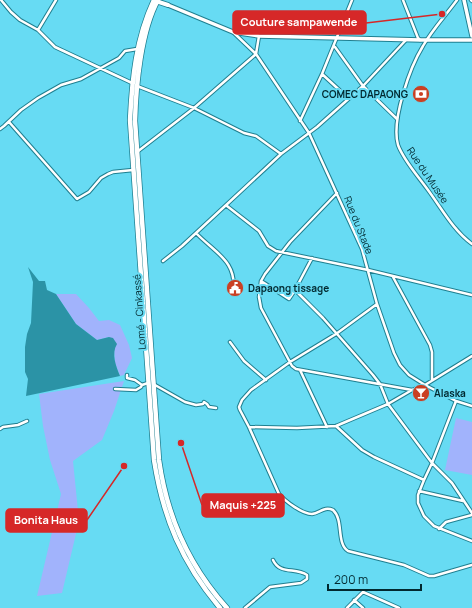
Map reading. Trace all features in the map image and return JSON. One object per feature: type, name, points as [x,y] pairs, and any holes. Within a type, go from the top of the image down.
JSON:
[{"type":"highway","name":"Lomé - Cinkassé","points":[[156,0],[145,20],[138,49],[130,120],[134,153],[151,383],[154,460],[158,486],[181,550],[194,573],[220,608]]},
{"type":"highway","name":"Lomé - Cinkassé","points":[[134,84],[156,0]]},
{"type":"highway","name":"Lomé - Cinkassé","points":[[134,153],[133,170],[151,383]]},
{"type":"highway","name":"Lomé - Cinkassé","points":[[171,522],[198,570],[213,593],[227,608]]},
{"type":"main road","points":[[156,0],[168,5]]},
{"type":"street","points":[[1,0],[10,12],[20,20],[38,30],[55,47],[134,84],[194,108],[244,133],[256,136],[281,154]]},
{"type":"street","points":[[38,30],[56,0]]},
{"type":"street","points":[[300,121],[322,74],[352,0]]},
{"type":"street","points":[[403,0],[418,38],[421,40]]},
{"type":"street","name":"Rue du Musée","points":[[457,0],[422,47],[411,71],[397,119],[398,142],[402,154],[456,230],[472,244]]},
{"type":"street","points":[[464,0],[472,36]]},
{"type":"street","points":[[168,5],[233,32],[260,36],[406,40],[472,40]]},
{"type":"street","name":"Rue du Stade","points":[[233,32],[256,54],[309,133],[362,249],[377,304],[394,353],[400,365],[409,375],[425,385],[456,401],[472,406]]},
{"type":"street","points":[[134,153],[194,108],[256,54],[260,36]]},
{"type":"street","points":[[163,261],[226,206],[281,154],[325,120],[363,86],[406,40]]},
{"type":"street","points":[[334,46],[363,86],[397,119]]},
{"type":"street","points":[[0,129],[21,110],[60,85],[77,81],[119,58],[125,51],[138,49]]},
{"type":"street","points":[[322,74],[348,98]]},
{"type":"street","points":[[9,122],[77,199],[89,192],[101,178],[108,174],[133,170]]},
{"type":"street","points":[[337,193],[290,242],[261,282],[259,300],[261,308],[294,368],[412,390]]},
{"type":"street","points":[[226,206],[259,231],[268,246],[276,251],[368,270],[472,295]]},
{"type":"street","points":[[196,233],[224,258],[234,282],[233,293]]},
{"type":"street","points":[[261,282],[288,299],[295,290],[312,258]]},
{"type":"street","points":[[393,277],[430,345],[432,352],[432,380]]},
{"type":"street","points":[[295,290],[323,318],[380,384],[388,404],[432,463],[452,483],[472,514],[446,522],[439,529]]},
{"type":"street","points":[[377,304],[336,334],[290,362],[248,393],[240,403],[240,410],[279,494],[286,501],[306,513],[314,513],[327,508],[333,510],[338,517],[343,547],[348,551],[404,565],[429,576],[434,576],[472,565]]},
{"type":"street","points":[[230,342],[244,360],[266,380]]},
{"type":"street","points":[[249,427],[336,426],[388,404],[412,390],[425,385],[472,356]]},
{"type":"street","points":[[300,370],[327,427]]},
{"type":"street","points":[[127,375],[127,378],[135,380],[142,385]]},
{"type":"street","points":[[115,389],[136,390],[142,387],[142,385],[151,383],[185,402],[196,405],[203,404],[204,402],[210,407],[216,408]]},
{"type":"street","points":[[456,401],[432,463],[419,491],[418,503],[428,522],[439,529],[472,541]]},
{"type":"street","points":[[0,429],[3,427],[18,425],[27,421]]},
{"type":"street","points":[[336,426],[368,454],[424,480]]},
{"type":"street","points":[[419,491],[463,501]]},
{"type":"street","points":[[246,608],[268,588],[301,583],[307,578],[307,575],[303,573],[277,567],[273,560]]},
{"type":"street","points":[[347,608],[363,592],[399,608]]},
{"type":"street","points":[[354,600],[363,608]]},
{"type":"shaded area","points":[[28,267],[39,281],[45,281],[47,290],[56,294],[76,324],[97,340],[109,337],[113,338],[117,344],[114,356],[120,376],[26,396],[28,379],[25,372],[25,347],[27,334],[31,323],[33,282]]},
{"type":"shaded area","points":[[56,294],[76,294],[99,321],[109,320],[120,325],[129,345],[132,358],[124,375],[120,376],[115,363],[114,349],[109,337],[97,340],[76,324]]},
{"type":"shaded area","points":[[124,381],[102,440],[73,461],[79,521],[62,593],[37,596],[61,494],[50,460],[43,426],[39,394]]},
{"type":"shaded area","points":[[456,418],[472,422],[472,475],[445,470]]},
{"type":"place","name":"Couture sampawende","points":[[442,14]]},
{"type":"place","name":"COMEC DAPAONG","points":[[421,94]]},
{"type":"place","name":"Dapaong tissage","points":[[235,288]]},
{"type":"place","name":"Alaska","points":[[421,393]]},
{"type":"place","name":"Maquis +225","points":[[181,443]]},
{"type":"place","name":"Bonita Haus","points":[[124,466]]}]
